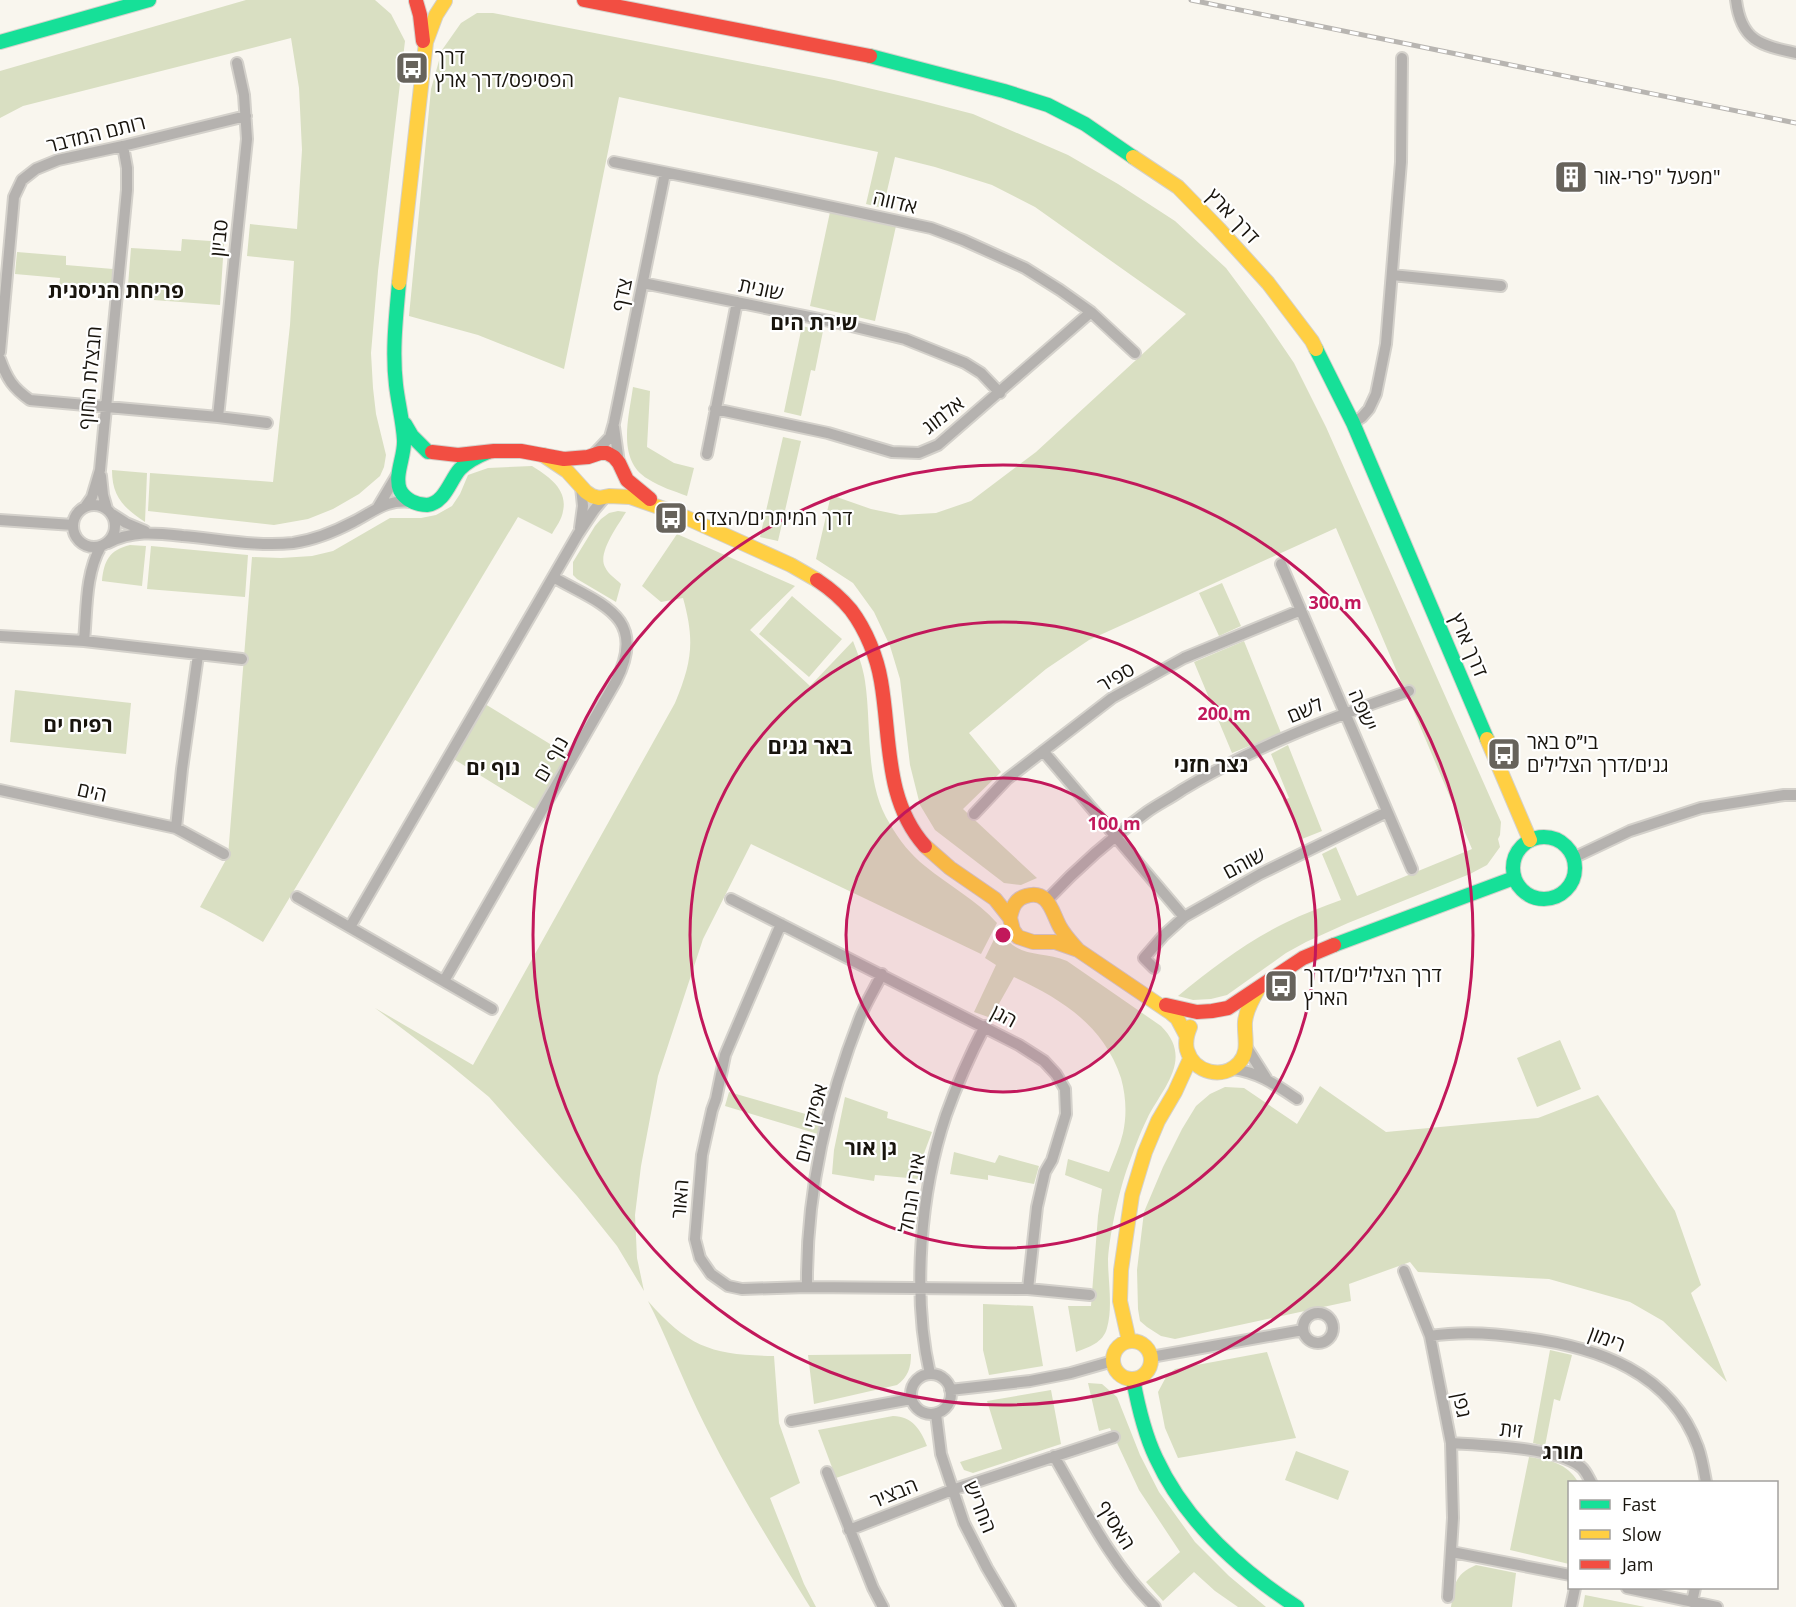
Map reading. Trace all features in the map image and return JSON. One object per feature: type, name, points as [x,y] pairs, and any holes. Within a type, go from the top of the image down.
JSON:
[{"type":"street","points":[[0,42],[149,0]]},
{"type":"street","points":[[416,0],[435,5],[446,1]]},
{"type":"street","points":[[416,0],[420,15],[424,56]]},
{"type":"street","name":"דרך ארץ","points":[[584,0],[883,59],[1004,91],[1048,105],[1085,124],[1178,187],[1261,275],[1312,341],[1353,423],[1530,840]]},
{"type":"street","points":[[1736,0],[1742,26],[1758,42],[1771,48],[1796,53]]},
{"type":"street","points":[[415,502],[402,493],[399,486],[399,470],[405,451],[395,377],[396,315],[426,42],[436,15],[446,1]]},
{"type":"street","points":[[1353,423],[1369,409],[1376,394],[1386,344],[1401,162],[1402,58]]},
{"type":"street","name":"סביון","points":[[218,417],[247,139],[244,95],[237,63]]},
{"type":"street","name":"רותם המדבר","points":[[0,351],[14,197],[22,180],[36,169],[58,160],[246,116]]},
{"type":"street","name":"חבצלת החוף","points":[[110,511],[103,495],[100,470],[127,190],[127,168],[123,146]]},
{"type":"street","name":"אדווה","points":[[614,162],[931,228],[1025,268],[1091,312],[1136,353]]},
{"type":"street","name":"צדף","points":[[591,455],[610,437],[614,423],[665,173]]},
{"type":"street","points":[[1392,275],[1501,286]]},
{"type":"street","name":"שונית","points":[[643,283],[839,323],[905,339],[965,363],[981,373],[1000,393]]},
{"type":"street","points":[[707,454],[737,302]]},
{"type":"street","name":"אלמוג","points":[[715,409],[828,433],[892,453],[929,450],[1000,393],[1091,312]]},
{"type":"street","points":[[0,359],[6,376],[16,390],[30,400],[267,423]]},
{"type":"street","points":[[399,407],[412,436],[430,452],[440,456],[448,466],[451,477],[450,485]]},
{"type":"street","name":"צדף","points":[[614,423],[621,468]]},
{"type":"street","points":[[378,507],[408,456],[417,452],[458,455],[521,451],[564,459],[607,453],[614,457],[634,487],[668,510]]},
{"type":"street","points":[[91,573],[82,543],[74,534],[73,525],[76,515],[85,507],[97,505],[132,526],[148,532],[262,543],[291,543],[320,537],[387,503],[400,501],[433,503],[446,493],[460,468],[488,452]]},
{"type":"street","points":[[543,455],[567,471],[592,496],[630,497],[668,510],[804,573],[831,591],[849,609],[864,632],[878,668],[891,771],[898,800],[907,822],[923,845],[937,858],[987,892],[1004,908],[1018,936],[1033,942],[1055,942],[1078,950],[1177,1018],[1186,1035]]},
{"type":"street","points":[[578,534],[583,497],[578,474],[579,467],[591,455]]},
{"type":"street","points":[[350,927],[578,534],[594,510],[621,485],[621,468]]},
{"type":"street","name":"חבצלת החוף","points":[[85,507],[92,497],[100,470]]},
{"type":"street","points":[[84,641],[91,573],[95,558],[104,544],[112,537],[116,525],[110,511]]},
{"type":"street","points":[[0,520],[73,525]]},
{"type":"street","points":[[82,543],[94,548],[120,537],[148,532]]},
{"type":"street","name":"ישפה","points":[[1281,564],[1412,869]]},
{"type":"street","name":"נוף ים","points":[[444,981],[616,681],[627,656],[626,635],[619,619],[606,608],[553,577]]},
{"type":"street","name":"ספיר","points":[[974,814],[1007,779],[1112,698],[1184,658],[1300,610]]},
{"type":"street","points":[[0,636],[84,641],[242,659]]},
{"type":"street","points":[[176,828],[198,655]]},
{"type":"street","name":"לשם","points":[[1047,900],[1065,881],[1148,811],[1207,775],[1256,750],[1345,713],[1409,691]]},
{"type":"street","points":[[1043,752],[1184,917]]},
{"type":"street","name":"הים","points":[[0,790],[176,828],[224,854]]},
{"type":"street","points":[[1574,858],[1630,831],[1701,808],[1796,795]]},
{"type":"street","name":"שוהם","points":[[1154,968],[1144,958],[1184,917],[1260,874],[1387,812]]},
{"type":"street","points":[[1550,837],[1560,841],[1574,858],[1575,873],[1572,881],[1568,888],[1556,897],[1538,899],[1527,895],[1514,878],[1514,860],[1517,852],[1530,840],[1550,837]]},
{"type":"street","points":[[1297,1099],[1266,1078],[1249,1071],[1233,1069],[1214,1073],[1204,1071],[1197,1066],[1190,1059],[1185,1043],[1186,1035],[1194,1020],[1228,1008],[1303,958],[1327,947],[1514,878]]},
{"type":"street","points":[[987,892],[1010,897],[1040,896],[1047,900],[1052,906],[1061,929],[1078,950]]},
{"type":"street","points":[[1010,918],[1012,908],[1018,900],[1026,896]]},
{"type":"street","points":[[297,897],[492,1009]]},
{"type":"street","name":"הגן","points":[[731,899],[985,1026],[1044,1061],[1056,1074],[1065,1089],[1066,1114],[1052,1160],[1045,1172],[1038,1207],[1028,1289]]},
{"type":"street","points":[[1033,942],[1048,936],[1053,929],[1056,917]]},
{"type":"street","name":"האור","points":[[781,924],[725,1055],[717,1099],[711,1110],[702,1155],[697,1204],[695,1239],[700,1258],[711,1274],[728,1286],[742,1289],[920,1287]]},
{"type":"street","name":"אפיקי מים","points":[[807,1287],[808,1226],[825,1129],[862,1014],[882,975]]},
{"type":"street","points":[[1261,985],[1245,1020],[1245,1031],[1247,1048],[1266,1078]]},
{"type":"street","points":[[1154,1001],[1182,1011],[1227,1013],[1234,1017],[1245,1031]]},
{"type":"street","name":"איבי הנחל","points":[[930,1374],[923,1346],[920,1287],[922,1233],[930,1177],[946,1116],[968,1059],[985,1026]]},
{"type":"street","points":[[1233,1069],[1247,1048]]},
{"type":"street","points":[[1129,1341],[1120,1300],[1121,1270],[1131,1195],[1158,1121],[1175,1092],[1190,1059]]},
{"type":"street","points":[[1175,1092],[1204,1071]]},
{"type":"street","name":"גפן","points":[[1404,1271],[1430,1336],[1451,1443],[1452,1552],[1448,1596]]},
{"type":"street","points":[[920,1287],[1028,1289],[1090,1295]]},
{"type":"street","points":[[1151,1357],[1303,1330]]},
{"type":"street","name":"רימון","points":[[1430,1336],[1495,1334],[1552,1341],[1582,1347],[1617,1361],[1634,1370],[1658,1389],[1679,1413],[1697,1446],[1706,1481]]},
{"type":"street","points":[[1129,1341],[1144,1345],[1151,1357],[1146,1373],[1133,1379],[1121,1376],[1116,1371],[1113,1361],[1113,1355],[1118,1346],[1129,1341]]},
{"type":"street","points":[[950,1390],[1050,1377],[1113,1361]]},
{"type":"street","points":[[924,1375],[940,1377],[945,1380],[950,1390],[951,1396],[946,1407],[936,1414],[923,1413],[911,1399],[912,1387],[924,1375]]},
{"type":"street","points":[[1133,1379],[1136,1401],[1160,1468],[1184,1503],[1202,1528],[1238,1564],[1269,1589],[1297,1607]]},
{"type":"street","points":[[791,1421],[911,1399]]},
{"type":"street","name":"החריש","points":[[936,1414],[941,1454],[964,1523],[1010,1607]]},
{"type":"street","points":[[952,1490],[1114,1437]]},
{"type":"street","name":"זית","points":[[1451,1443],[1521,1448],[1563,1457],[1581,1467],[1591,1481]]},
{"type":"street","name":"האסיף","points":[[1054,1456],[1115,1559],[1155,1607]]},
{"type":"street","points":[[827,1472],[873,1588],[883,1607]]},
{"type":"street","name":"הבציר","points":[[849,1530],[952,1490]]},
{"type":"street","points":[[1452,1552],[1568,1575]]},
{"type":"street","points":[[1571,1607],[1575,1589]]},
{"type":"street","points":[[1636,1589],[1717,1607]]},
{"type":"street","points":[[1692,1602],[1695,1589]]},
{"type":"green space","points":[[246,0],[375,0],[391,14],[405,41],[378,271],[371,353],[376,414],[386,455],[384,467],[380,476],[359,494],[333,509],[308,519],[274,525],[148,511],[150,473],[273,482],[290,325],[294,261],[247,256],[250,224],[297,229],[302,150],[299,88],[291,38],[23,106],[0,118],[0,71]]},
{"type":"green space","points":[[477,13],[493,13],[834,80],[973,114],[1068,155],[1175,221],[1226,268],[1264,319],[1294,363],[1326,427],[1501,822],[1498,839],[1500,847],[1487,865],[1306,942],[1286,953],[1227,995],[1193,1000],[1178,996],[1257,938],[1292,920],[1341,900],[1322,854],[1336,847],[1357,896],[1472,849],[1336,528],[1089,640],[1046,669],[969,733],[1001,772],[963,809],[1037,878],[1021,885],[1004,883],[935,830],[920,805],[910,765],[900,679],[890,646],[874,612],[853,583],[816,559],[831,495],[871,509],[900,515],[936,513],[971,501],[1036,452],[1186,314],[1035,207],[992,185],[895,157],[883,208],[866,204],[878,152],[619,97],[564,369],[478,335],[409,316],[431,89],[442,50],[461,23]]},
{"type":"green space","points":[[830,212],[896,226],[875,321],[810,306]]},
{"type":"green space","points":[[182,239],[224,242],[220,305],[127,298],[131,248],[181,251]]},
{"type":"green space","points":[[17,252],[66,256],[66,265],[113,269],[111,290],[59,286],[60,278],[15,274]]},
{"type":"green space","points":[[802,326],[823,331],[815,371],[811,370],[801,416],[784,412]]},
{"type":"green space","points":[[633,387],[650,391],[647,447],[674,463],[694,468],[687,496],[648,479],[638,471],[632,461],[627,437]]},
{"type":"green space","points":[[783,437],[801,441],[778,541],[760,537]]},
{"type":"green space","points":[[532,466],[550,479],[563,496],[564,503],[559,523],[552,534],[518,517],[263,942],[200,907],[228,856],[252,557],[312,556],[333,551],[390,518],[421,518],[436,515],[452,506],[468,475],[488,468]]},
{"type":"green space","points":[[112,470],[147,473],[145,522],[125,507],[117,495]]},
{"type":"green space","points":[[626,512],[606,547],[603,561],[608,572],[621,584],[616,602],[577,579],[573,575],[573,562],[601,519],[609,513]]},
{"type":"green space","points":[[677,534],[795,586],[750,630],[810,686],[853,641],[864,676],[870,754],[876,791],[890,824],[915,857],[981,907],[997,923],[981,954],[751,844],[703,939],[658,1076],[641,1166],[635,1215],[637,1258],[644,1291],[617,1246],[577,1196],[489,1097],[375,1008],[473,1065],[675,703],[681,688],[690,651],[689,627],[683,598],[661,602],[642,586]]},
{"type":"green space","points":[[130,545],[146,546],[142,586],[102,581],[106,562],[112,553]]},
{"type":"green space","points":[[151,546],[248,555],[245,597],[147,589]]},
{"type":"green space","points":[[1222,583],[1241,626],[1219,636],[1199,593]]},
{"type":"green space","points":[[792,596],[842,639],[809,677],[759,634]]},
{"type":"green space","points":[[1244,641],[1281,733],[1232,753],[1194,662]]},
{"type":"green space","points":[[15,690],[131,703],[126,754],[10,742]]},
{"type":"green space","points":[[485,704],[568,755],[535,809],[452,758]]},
{"type":"green space","points":[[1288,745],[1322,831],[1302,839],[1283,800],[1289,798],[1271,754]]},
{"type":"green space","points":[[1000,927],[1012,945],[1029,952],[1067,961],[1161,1026],[1171,1038],[1175,1050],[1172,1073],[1142,1130],[1118,1199],[1108,1259],[1110,1303],[1107,1328],[1099,1341],[1076,1352],[1068,1306],[1091,1306],[1102,1189],[1065,1175],[1068,1159],[1109,1172],[1124,1126],[1124,1092],[1121,1078],[1104,1043],[1079,1016],[1049,995],[1014,977],[991,1018],[974,1012],[996,965],[985,958]]},
{"type":"green space","points":[[1560,1040],[1581,1089],[1537,1107],[1517,1058]]},
{"type":"green space","points":[[1320,1086],[1386,1132],[1538,1118],[1598,1095],[1675,1211],[1701,1285],[1691,1293],[1727,1382],[1663,1321],[1630,1302],[1549,1279],[1418,1272],[1410,1262],[1349,1284],[1351,1301],[1175,1339],[1161,1336],[1147,1327],[1140,1321],[1138,1309],[1137,1270],[1144,1212],[1163,1167],[1196,1106],[1210,1094],[1225,1087],[1244,1088],[1297,1124]]},
{"type":"green space","points":[[729,1092],[823,1119],[818,1134],[725,1106]]},
{"type":"green space","points":[[845,1097],[888,1112],[887,1118],[932,1132],[923,1156],[919,1179],[875,1175],[874,1181],[832,1174],[834,1150]]},
{"type":"green space","points":[[954,1152],[995,1163],[999,1155],[1039,1166],[1034,1184],[988,1175],[988,1180],[950,1174]]},
{"type":"green space","points":[[648,1301],[676,1329],[704,1346],[734,1354],[774,1356],[779,1423],[800,1483],[770,1498],[804,1584],[816,1607],[810,1607],[723,1460]]},
{"type":"green space","points":[[983,1304],[1033,1306],[1043,1366],[989,1375],[983,1350]]},
{"type":"green space","points":[[1550,1350],[1572,1355],[1560,1401],[1554,1399],[1545,1446],[1533,1443]]},
{"type":"green space","points":[[1267,1352],[1296,1438],[1178,1458],[1165,1428],[1158,1392],[1166,1377],[1175,1369]]},
{"type":"green space","points":[[911,1354],[908,1372],[897,1385],[814,1404],[808,1355]]},
{"type":"green space","points":[[1088,1383],[1102,1384],[1117,1397],[1140,1455],[1159,1492],[1195,1542],[1229,1576],[1266,1607],[1238,1607],[1194,1572],[1163,1601],[1146,1582],[1180,1552],[1139,1490],[1110,1428],[1099,1431]]},
{"type":"green space","points":[[1051,1390],[1061,1444],[973,1473],[964,1470],[960,1462],[1002,1449],[987,1401]]},
{"type":"green space","points":[[893,1416],[911,1421],[927,1446],[836,1478],[818,1430]]},
{"type":"green space","points":[[1296,1451],[1349,1471],[1338,1500],[1285,1480]]},
{"type":"green space","points":[[1529,1457],[1551,1461],[1569,1470],[1577,1481],[1568,1481],[1568,1564],[1510,1550]]},
{"type":"green space","points":[[1476,1565],[1516,1573],[1512,1607],[1451,1607],[1456,1582],[1463,1573]]},
{"type":"green space","points":[[1585,1595],[1645,1607],[1583,1607]]},
{"type":"railway","points":[[1191,0],[1796,123]]},
{"type":"traffic: fast","points":[[0,42],[149,0]]},
{"type":"traffic: fast","points":[[870,56],[1004,91],[1048,105],[1085,124],[1133,157]]},
{"type":"traffic: fast","points":[[399,283],[394,360],[404,440],[398,478],[400,490],[405,497],[415,503],[427,505],[433,503],[443,496],[460,469],[473,459],[488,452]]},
{"type":"traffic: fast","points":[[1316,349],[1353,423],[1487,739]]},
{"type":"traffic: fast","points":[[405,424],[412,436],[428,452]]},
{"type":"traffic: fast","points":[[1538,837],[1550,837],[1566,846],[1573,856],[1575,868],[1573,880],[1566,890],[1550,899],[1538,899],[1527,894],[1518,885],[1513,874],[1513,862],[1518,851],[1527,842],[1538,837]]},
{"type":"traffic: fast","points":[[1334,945],[1514,878]]},
{"type":"traffic: fast","points":[[1133,1379],[1152,1449],[1182,1503],[1198,1523],[1235,1560],[1297,1607]]},
{"type":"traffic: slow","points":[[399,283],[426,42],[436,15],[445,1]]},
{"type":"traffic: slow","points":[[1133,157],[1178,187],[1219,229],[1268,283],[1316,349]]},
{"type":"traffic: slow","points":[[543,455],[567,471],[592,496],[599,498],[630,497],[676,513],[791,565],[817,580]]},
{"type":"traffic: slow","points":[[1487,739],[1530,840]]},
{"type":"traffic: slow","points":[[925,846],[950,868],[995,899],[1010,918],[1013,930],[1018,937],[1033,942],[1055,942],[1078,950],[1171,1013],[1177,1018],[1186,1035]]},
{"type":"traffic: slow","points":[[1010,918],[1013,907],[1019,899],[1026,896],[1040,896],[1049,904],[1062,930],[1078,950]]},
{"type":"traffic: slow","points":[[1190,1027],[1186,1047],[1196,1064],[1210,1072],[1232,1068],[1239,1063],[1244,1054],[1246,1018],[1250,1004],[1259,988]]},
{"type":"traffic: slow","points":[[1129,1341],[1120,1301],[1121,1270],[1132,1195],[1145,1152],[1158,1121],[1175,1092],[1190,1059]]},
{"type":"traffic: slow","points":[[1132,1341],[1146,1346],[1151,1360],[1146,1374],[1132,1379],[1118,1374],[1113,1360],[1118,1346],[1132,1341]]},
{"type":"traffic: jam","points":[[584,0],[870,56]]},
{"type":"traffic: jam","points":[[416,1],[423,41]]},
{"type":"traffic: jam","points":[[432,452],[458,455],[521,451],[564,459],[607,453],[619,463],[627,480],[650,499]]},
{"type":"traffic: jam","points":[[817,580],[851,610],[870,644],[881,681],[891,768],[896,789],[902,809],[925,846]]},
{"type":"traffic: jam","points":[[1166,1005],[1197,1012],[1228,1008],[1303,958],[1334,945]]},
{"type":"place","name":"דרך הפסיפס/דרך ארץ","points":[[412,68]]},
{"type":"place","name":"מפעל \"פרי-אור\"","points":[[1571,177]]},
{"type":"place","name":"דרך המיתרים/הצדף","points":[[671,518]]},
{"type":"place","name":"בי״ס באר גנים/דרך הצלילים","points":[[1504,754]]},
{"type":"place","name":"דרך הצלילים/דרך הארץ","points":[[1281,986]]},
{"type":"district","name":"פריחת הניסנית","points":[[116,291]]},
{"type":"district","name":"שירת הים","points":[[814,323]]},
{"type":"district","name":"רפיח ים","points":[[78,725]]},
{"type":"district","name":"באר גנים","points":[[810,746]]},
{"type":"district","name":"נצר חזני","points":[[1211,765]]},
{"type":"district","name":"נוף ים","points":[[493,768]]},
{"type":"district","name":"גן אור","points":[[871,1148]]},
{"type":"district","name":"מורג","points":[[1563,1452]]}]
